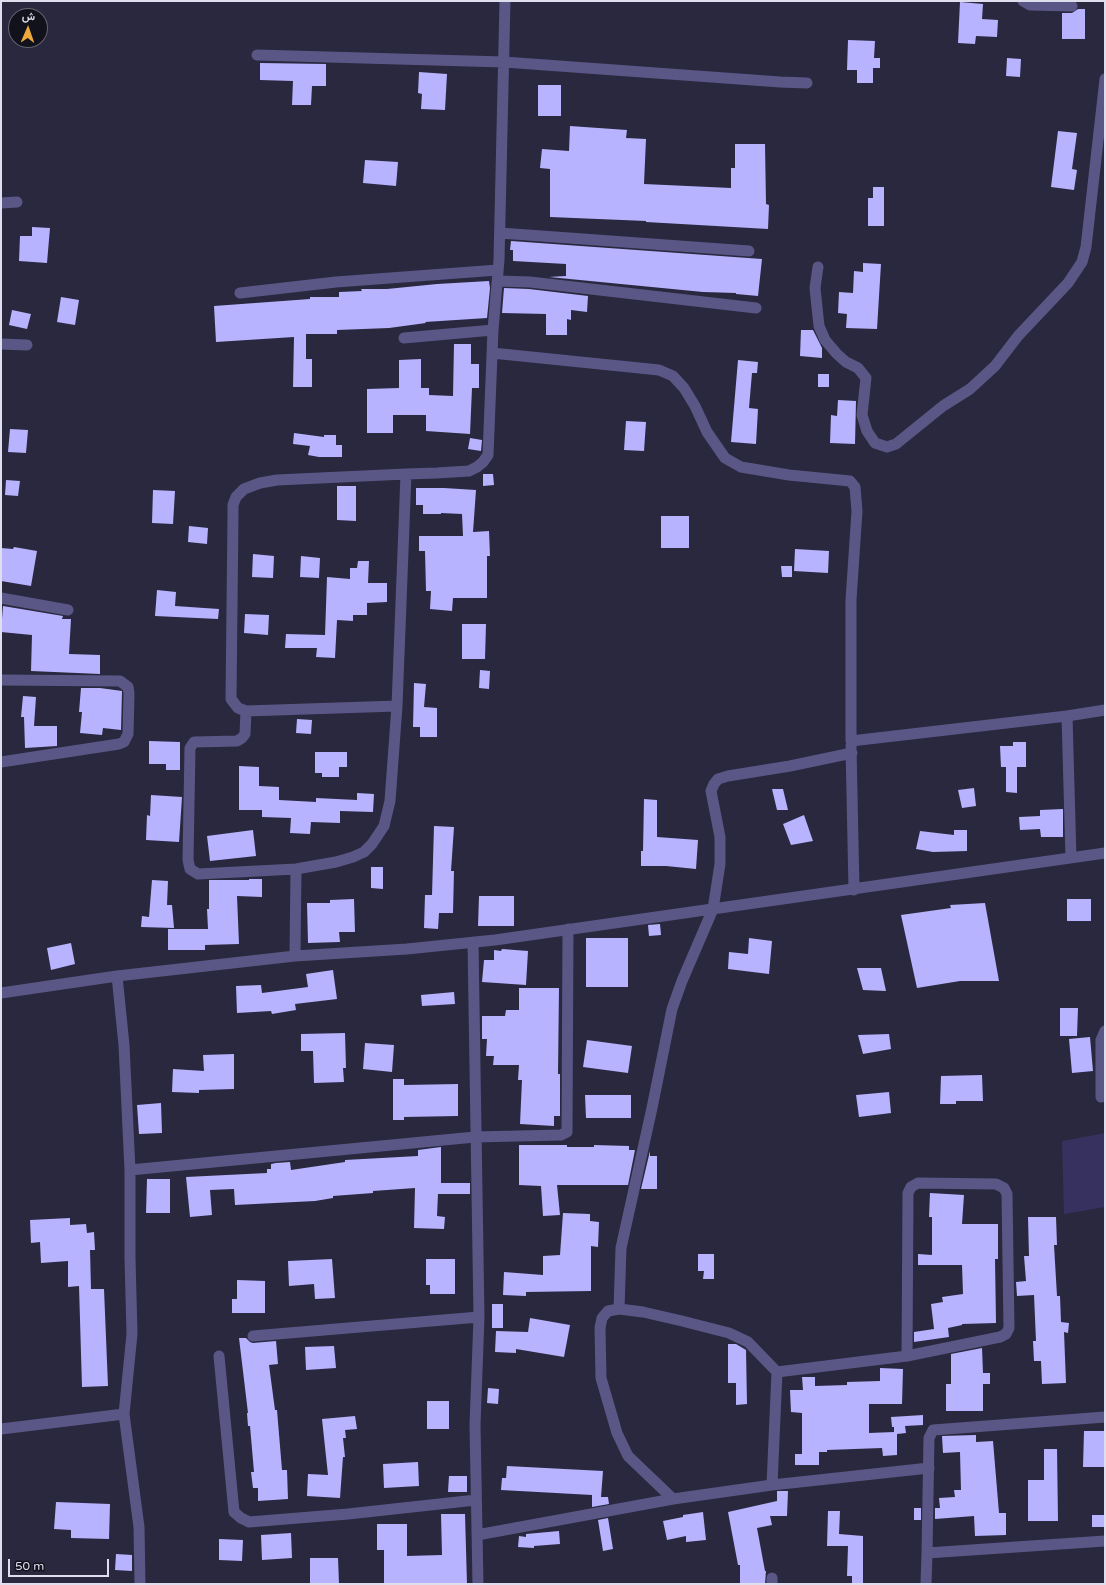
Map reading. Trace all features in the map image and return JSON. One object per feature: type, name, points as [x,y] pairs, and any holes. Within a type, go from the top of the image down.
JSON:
[{"type":"street","points":[[397,706],[246,711],[238,708],[231,699],[233,505],[236,497],[244,489],[260,483],[277,480],[469,470],[477,467],[488,455],[493,330],[500,233],[505,1]]},
{"type":"street","points":[[1024,1],[1030,5],[1072,6]]},
{"type":"street","points":[[257,55],[504,62],[807,83]]},
{"type":"street","points":[[818,267],[816,288],[820,326],[825,340],[837,354],[846,362],[858,368],[866,378],[862,415],[867,431],[875,443],[887,447],[896,444],[943,406],[970,389],[995,366],[1018,336],[1068,283],[1082,262],[1086,247],[1105,80]]},
{"type":"street","points":[[1,203],[17,202]]},
{"type":"street","points":[[500,233],[749,251]]},
{"type":"street","points":[[240,293],[336,282],[498,276],[530,282],[756,308]]},
{"type":"street","points":[[404,338],[493,330]]},
{"type":"street","points":[[1,344],[27,345]]},
{"type":"street","points":[[492,353],[659,370],[673,376],[684,388],[695,406],[707,432],[724,458],[741,467],[789,475],[850,481],[855,487],[857,511],[851,600],[851,741],[854,890]]},
{"type":"street","points":[[246,711],[245,734],[242,738],[237,741],[194,742],[190,748],[188,860],[190,869],[198,874],[296,869],[336,862],[364,852],[372,844],[384,826],[390,801],[397,706],[406,474]]},
{"type":"street","points":[[1,598],[68,610]]},
{"type":"street","points":[[1,680],[120,682],[128,687],[129,693],[128,734],[124,742],[1,762]]},
{"type":"street","points":[[851,741],[1067,716],[1105,710]]},
{"type":"street","points":[[1067,716],[1071,858]]},
{"type":"street","points":[[619,1309],[621,1248],[672,1009],[682,981],[713,909],[720,864],[720,837],[711,791],[718,779],[728,776],[790,766],[852,753]]},
{"type":"street","points":[[1,993],[117,976],[295,956],[407,949],[568,930],[1105,853]]},
{"type":"street","points":[[295,956],[296,869]]},
{"type":"street","points":[[130,1170],[475,1137],[561,1135],[567,1132],[568,930]]},
{"type":"street","points":[[473,942],[479,1317],[475,1417],[478,1584]]},
{"type":"street","points":[[117,976],[124,1045],[130,1170],[132,1334],[124,1414],[139,1527],[140,1584]]},
{"type":"street","points":[[1101,1097],[1101,1040],[1105,1030]]},
{"type":"street","points":[[777,1372],[907,1356],[1000,1337],[1006,1334],[1009,1328],[1007,1194],[1004,1188],[996,1184],[918,1184],[911,1187],[908,1193],[907,1356]]},
{"type":"street","points":[[673,1499],[628,1456],[617,1433],[601,1378],[600,1328],[602,1318],[608,1311],[619,1309],[662,1316],[729,1333],[748,1342],[777,1372],[772,1485]]},
{"type":"street","points":[[253,1336],[479,1317]]},
{"type":"street","points":[[220,1356],[234,1512],[241,1518],[249,1522],[348,1514],[476,1500]]},
{"type":"street","points":[[1,1429],[124,1414]]},
{"type":"street","points":[[926,1584],[929,1438],[933,1430],[1105,1417]]},
{"type":"street","points":[[477,1535],[673,1499],[772,1485],[929,1468]]},
{"type":"street","points":[[927,1553],[1105,1541]]},
{"type":"shaded area","points":[[1105,1133],[1105,1207],[1064,1214],[1062,1141]]},
{"type":"building","points":[[960,2],[983,4],[982,19],[998,20],[997,37],[976,36],[975,44],[958,43]]},
{"type":"building","points":[[1078,9],[1085,9],[1085,39],[1062,39],[1062,13],[1072,13]]},
{"type":"building","points":[[848,40],[875,41],[874,58],[880,58],[880,68],[873,68],[873,83],[857,83],[857,70],[847,70]]},
{"type":"building","points":[[1007,58],[1021,59],[1020,77],[1006,76]]},
{"type":"building","points":[[260,63],[326,64],[326,86],[312,86],[311,105],[292,105],[293,81],[260,80]]},
{"type":"building","points":[[419,72],[447,74],[445,110],[421,109],[422,94],[418,93]]},
{"type":"building","points":[[538,85],[561,85],[561,116],[538,116]]},
{"type":"building","points":[[570,126],[627,130],[626,138],[646,139],[644,184],[731,188],[731,168],[735,168],[735,144],[765,144],[766,204],[769,205],[768,229],[646,221],[550,217],[550,169],[540,168],[542,149],[569,151]]},
{"type":"building","points":[[1058,131],[1077,133],[1072,169],[1077,170],[1074,190],[1051,187]]},
{"type":"building","points":[[365,160],[398,162],[396,186],[363,183]]},
{"type":"building","points":[[873,187],[884,187],[884,226],[868,226],[868,198],[873,198]]},
{"type":"building","points":[[32,227],[50,228],[47,263],[19,261],[20,236],[32,236]]},
{"type":"building","points":[[511,241],[762,259],[758,296],[549,277],[566,276],[566,264],[513,261],[513,250],[510,250]]},
{"type":"building","points":[[863,263],[881,264],[877,329],[846,328],[847,314],[838,313],[839,292],[853,293],[854,271],[863,272]]},
{"type":"building","points":[[489,281],[490,288],[487,318],[425,322],[426,323],[389,328],[337,330],[337,334],[306,334],[306,359],[312,359],[312,387],[293,387],[294,337],[216,342],[214,306],[310,299],[310,297],[339,297],[339,292],[362,291],[361,289],[387,289]]},
{"type":"building","points":[[504,288],[529,289],[588,296],[587,312],[571,310],[571,320],[567,319],[567,335],[546,335],[546,314],[502,313]]},
{"type":"building","points":[[61,297],[79,300],[75,325],[57,322]]},
{"type":"building","points":[[12,310],[31,314],[27,329],[9,325]]},
{"type":"building","points":[[801,330],[813,330],[822,348],[822,358],[800,356]]},
{"type":"building","points":[[454,344],[471,344],[471,364],[479,364],[479,388],[472,388],[470,434],[426,431],[426,415],[393,415],[393,433],[367,433],[367,389],[399,388],[399,360],[421,359],[421,388],[429,388],[429,395],[453,396]]},
{"type":"building","points":[[738,360],[758,362],[757,373],[752,373],[749,408],[758,409],[756,444],[731,442]]},
{"type":"building","points":[[818,374],[829,374],[829,387],[818,387]]},
{"type":"building","points":[[838,400],[856,401],[855,444],[830,443],[831,415],[837,416]]},
{"type":"building","points":[[626,421],[646,422],[644,451],[624,450]]},
{"type":"building","points":[[10,429],[28,430],[26,453],[8,452]]},
{"type":"building","points":[[294,433],[324,437],[324,435],[336,435],[336,445],[342,445],[342,457],[319,457],[308,455],[310,446],[293,444]]},
{"type":"building","points":[[470,438],[482,440],[481,451],[468,449]]},
{"type":"building","points":[[483,474],[493,474],[494,485],[483,486]]},
{"type":"building","points":[[6,480],[20,481],[18,496],[5,495]]},
{"type":"building","points":[[337,486],[356,486],[356,521],[337,520]]},
{"type":"building","points":[[416,488],[476,490],[473,532],[489,531],[490,556],[487,556],[487,598],[453,598],[452,611],[430,609],[431,591],[426,591],[425,551],[419,551],[419,536],[463,536],[462,514],[423,514],[423,505],[416,505]]},
{"type":"building","points":[[153,490],[175,491],[173,524],[152,523]]},
{"type":"building","points":[[661,516],[689,516],[689,548],[661,548]]},
{"type":"building","points":[[189,526],[208,528],[207,544],[188,542]]},
{"type":"building","points":[[14,547],[37,551],[31,586],[1,581],[1,548],[13,549]]},
{"type":"building","points":[[795,549],[829,551],[828,573],[794,571]]},
{"type":"building","points":[[253,554],[274,556],[273,578],[252,577]]},
{"type":"building","points":[[301,556],[320,558],[319,578],[300,577]]},
{"type":"building","points":[[358,561],[369,561],[368,583],[387,583],[387,602],[367,603],[367,615],[353,615],[353,621],[337,620],[335,658],[316,657],[317,648],[285,648],[286,634],[325,635],[327,577],[350,579],[350,568],[357,568]]},
{"type":"building","points":[[781,566],[792,566],[792,577],[782,577]]},
{"type":"building","points":[[157,590],[176,592],[175,606],[219,609],[218,619],[155,616]]},
{"type":"building","points":[[3,606],[63,616],[62,619],[71,619],[69,654],[100,655],[100,674],[31,671],[32,635],[1,632]]},
{"type":"building","points":[[245,614],[269,615],[268,635],[244,633]]},
{"type":"building","points":[[462,624],[486,624],[485,659],[462,659]]},
{"type":"building","points":[[480,670],[490,671],[489,689],[479,688]]},
{"type":"building","points":[[414,683],[426,684],[424,707],[437,708],[437,737],[420,737],[420,727],[413,727]]},
{"type":"building","points":[[81,688],[100,688],[122,691],[121,730],[103,728],[102,735],[80,733],[82,712],[79,712]]},
{"type":"building","points":[[23,696],[36,697],[34,726],[57,726],[57,746],[25,748],[24,717],[21,717]]},
{"type":"building","points":[[297,719],[312,720],[311,734],[296,733]]},
{"type":"building","points":[[149,741],[180,742],[180,770],[166,770],[166,764],[149,764]]},
{"type":"building","points":[[1013,742],[1026,742],[1026,767],[1017,767],[1017,793],[1006,792],[1006,767],[1001,767],[1000,746],[1013,746]]},
{"type":"building","points":[[315,752],[347,752],[347,767],[339,767],[339,777],[322,777],[322,773],[315,773]]},
{"type":"building","points":[[239,766],[259,767],[259,786],[279,787],[279,800],[316,802],[316,798],[357,800],[357,793],[374,794],[373,812],[340,811],[340,823],[311,822],[310,834],[290,833],[291,818],[262,817],[262,810],[239,810]]},
{"type":"building","points":[[974,788],[976,806],[962,808],[958,790]]},
{"type":"building","points":[[772,789],[783,789],[788,810],[777,810]]},
{"type":"building","points":[[151,795],[182,797],[179,842],[146,840],[147,815],[150,816]]},
{"type":"building","points":[[644,799],[657,800],[657,837],[698,840],[696,869],[666,866],[641,866],[641,851],[643,851]]},
{"type":"building","points":[[1063,809],[1063,837],[1041,837],[1040,829],[1020,830],[1019,817],[1040,816],[1040,810]]},
{"type":"building","points":[[804,815],[813,841],[791,845],[783,824]]},
{"type":"building","points":[[434,826],[454,827],[451,871],[454,871],[453,913],[439,913],[438,929],[424,928],[425,895],[432,895]]},
{"type":"building","points":[[253,830],[256,856],[210,861],[207,836]]},
{"type":"building","points":[[954,830],[967,830],[967,851],[933,852],[916,849],[920,831],[954,835]]},
{"type":"building","points":[[371,867],[383,867],[383,889],[371,888]]},
{"type":"building","points":[[262,879],[262,897],[237,896],[239,944],[205,945],[205,950],[168,950],[168,929],[208,929],[207,909],[209,909],[209,880]]},
{"type":"building","points":[[152,880],[168,881],[167,905],[172,905],[174,928],[141,927],[142,916],[149,917]]},
{"type":"building","points":[[479,896],[514,896],[514,926],[478,926]]},
{"type":"building","points":[[354,899],[355,932],[339,932],[340,942],[308,943],[307,903],[330,903],[330,900]]},
{"type":"building","points":[[1067,899],[1091,899],[1091,921],[1067,921]]},
{"type":"building","points":[[985,903],[999,981],[960,981],[917,988],[901,915],[951,908],[950,905]]},
{"type":"building","points":[[660,924],[661,935],[649,936],[648,925]]},
{"type":"building","points":[[586,938],[628,938],[628,987],[586,987]]},
{"type":"building","points":[[749,938],[772,941],[769,974],[728,969],[729,952],[748,954]]},
{"type":"building","points":[[71,943],[75,964],[51,970],[47,948]]},
{"type":"building","points":[[502,949],[528,951],[526,985],[482,982],[484,960],[494,960],[494,950],[501,951]]},
{"type":"building","points":[[857,968],[881,968],[886,991],[863,990]]},
{"type":"building","points":[[333,970],[337,999],[295,1004],[296,1010],[272,1014],[271,1011],[237,1013],[236,986],[261,985],[262,993],[308,987],[306,974]]},
{"type":"building","points":[[519,988],[559,988],[558,1074],[560,1074],[560,1116],[554,1116],[554,1126],[520,1124],[522,1080],[518,1080],[519,1065],[493,1065],[494,1056],[486,1056],[487,1039],[482,1039],[482,1016],[505,1016],[506,1010],[519,1010]]},
{"type":"building","points":[[454,992],[455,1004],[422,1006],[421,995]]},
{"type":"building","points":[[1060,1008],[1078,1008],[1077,1036],[1060,1036]]},
{"type":"building","points":[[345,1033],[346,1068],[343,1068],[344,1082],[314,1083],[313,1051],[301,1051],[301,1034]]},
{"type":"building","points":[[889,1034],[891,1049],[863,1054],[858,1035]]},
{"type":"building","points":[[1090,1037],[1093,1071],[1072,1073],[1069,1039]]},
{"type":"building","points":[[587,1040],[632,1046],[628,1073],[583,1067]]},
{"type":"building","points":[[365,1043],[394,1045],[392,1072],[363,1069]]},
{"type":"building","points":[[234,1054],[234,1089],[199,1090],[199,1093],[172,1092],[173,1069],[204,1071],[203,1055]]},
{"type":"building","points":[[982,1075],[983,1101],[956,1101],[956,1104],[940,1104],[941,1076]]},
{"type":"building","points":[[393,1079],[404,1079],[404,1085],[458,1084],[458,1116],[404,1117],[404,1120],[393,1120]]},
{"type":"building","points":[[889,1092],[891,1113],[859,1117],[856,1095]]},
{"type":"building","points":[[585,1095],[631,1095],[631,1118],[586,1118]]},
{"type":"building","points":[[161,1103],[162,1133],[139,1134],[137,1105]]},
{"type":"building","points":[[519,1145],[567,1145],[567,1147],[594,1147],[594,1145],[629,1146],[629,1150],[635,1150],[628,1185],[557,1185],[560,1215],[543,1216],[541,1186],[519,1185]]},
{"type":"building","points":[[441,1147],[441,1183],[470,1183],[470,1194],[438,1194],[437,1216],[445,1217],[444,1229],[414,1228],[415,1188],[333,1196],[333,1198],[315,1201],[235,1205],[234,1189],[210,1190],[212,1215],[190,1217],[186,1177],[267,1173],[267,1169],[271,1169],[271,1164],[276,1163],[290,1162],[291,1170],[345,1162],[345,1160],[418,1156],[418,1150]]},
{"type":"building","points":[[650,1151],[650,1156],[657,1156],[657,1189],[641,1189]]},
{"type":"building","points":[[147,1179],[170,1179],[170,1213],[146,1213]]},
{"type":"building","points":[[930,1193],[964,1195],[962,1224],[998,1224],[998,1259],[995,1259],[996,1323],[962,1324],[948,1328],[949,1337],[914,1342],[914,1332],[934,1329],[931,1304],[943,1302],[942,1297],[963,1294],[962,1265],[918,1265],[918,1254],[932,1255],[932,1217],[929,1217]]},
{"type":"building","points":[[563,1213],[590,1214],[590,1221],[599,1222],[598,1247],[591,1246],[591,1291],[526,1292],[526,1296],[503,1295],[504,1272],[543,1275],[543,1256],[560,1255]]},
{"type":"building","points":[[1028,1217],[1056,1217],[1057,1245],[1054,1245],[1057,1296],[1060,1296],[1061,1322],[1069,1323],[1068,1333],[1064,1332],[1066,1383],[1042,1384],[1041,1361],[1034,1361],[1033,1341],[1036,1341],[1034,1295],[1017,1296],[1016,1282],[1026,1281],[1024,1256],[1029,1256]]},
{"type":"building","points":[[70,1218],[70,1225],[86,1224],[87,1233],[94,1232],[95,1250],[90,1250],[91,1289],[104,1289],[108,1386],[82,1387],[79,1286],[68,1287],[68,1261],[41,1263],[40,1242],[31,1243],[30,1220]]},
{"type":"building","points":[[698,1254],[714,1254],[714,1279],[703,1279],[704,1271],[698,1271]]},
{"type":"building","points":[[332,1259],[335,1298],[315,1299],[314,1284],[289,1286],[288,1261]]},
{"type":"building","points":[[426,1259],[455,1259],[455,1294],[430,1294],[430,1285],[426,1285]]},
{"type":"building","points":[[237,1280],[265,1281],[265,1313],[232,1313],[232,1299],[237,1299]]},
{"type":"building","points":[[492,1304],[503,1304],[503,1328],[492,1328]]},
{"type":"building","points":[[530,1318],[570,1325],[564,1357],[516,1349],[516,1353],[495,1352],[496,1331],[528,1332]]},
{"type":"building","points":[[239,1338],[246,1338],[253,1343],[276,1341],[278,1364],[269,1365],[275,1410],[277,1410],[282,1470],[287,1470],[288,1499],[258,1501],[258,1488],[253,1488],[251,1472],[254,1472],[250,1426],[248,1426],[248,1413]]},
{"type":"building","points":[[728,1344],[736,1344],[746,1350],[747,1404],[736,1405],[736,1383],[728,1383]]},
{"type":"building","points":[[334,1346],[336,1368],[306,1370],[305,1347]]},
{"type":"building","points":[[982,1348],[983,1373],[990,1373],[990,1384],[983,1384],[983,1411],[946,1411],[946,1384],[951,1384],[951,1354]]},
{"type":"building","points":[[880,1368],[903,1369],[902,1404],[869,1404],[869,1433],[894,1432],[891,1417],[923,1415],[923,1425],[905,1426],[906,1433],[897,1434],[897,1455],[883,1456],[882,1448],[827,1450],[827,1452],[819,1452],[819,1465],[795,1465],[795,1454],[802,1454],[802,1413],[791,1412],[790,1390],[803,1390],[802,1377],[815,1377],[815,1386],[847,1385],[847,1382],[880,1381]]},
{"type":"building","points":[[488,1388],[499,1389],[498,1404],[487,1403]]},
{"type":"building","points":[[427,1401],[449,1401],[449,1429],[427,1429]]},
{"type":"building","points":[[355,1416],[357,1429],[345,1430],[346,1438],[343,1438],[345,1457],[343,1457],[340,1498],[307,1496],[308,1474],[328,1475],[322,1419]]},
{"type":"building","points":[[1084,1431],[1105,1431],[1105,1467],[1083,1467]]},
{"type":"building","points":[[976,1435],[976,1442],[993,1441],[999,1513],[1006,1513],[1006,1535],[975,1536],[974,1516],[935,1519],[935,1508],[940,1508],[939,1498],[955,1497],[954,1490],[961,1490],[960,1452],[943,1453],[942,1436]]},
{"type":"building","points":[[1044,1449],[1057,1449],[1058,1521],[1028,1521],[1028,1480],[1044,1480]]},
{"type":"building","points":[[418,1462],[419,1486],[384,1488],[383,1464]]},
{"type":"building","points":[[507,1466],[603,1471],[601,1497],[608,1497],[609,1504],[592,1507],[592,1495],[501,1490],[502,1478],[506,1478]]},
{"type":"building","points":[[449,1476],[467,1476],[467,1492],[448,1492]]},
{"type":"building","points":[[777,1491],[788,1491],[787,1516],[770,1516],[772,1525],[757,1528],[766,1571],[765,1584],[740,1584],[740,1565],[738,1565],[728,1512],[777,1501]]},
{"type":"building","points":[[56,1502],[110,1504],[109,1539],[71,1538],[71,1530],[54,1529]]},
{"type":"building","points":[[914,1508],[921,1508],[921,1520],[914,1520]]},
{"type":"building","points":[[828,1511],[840,1511],[839,1534],[863,1536],[863,1584],[852,1584],[852,1576],[847,1576],[848,1546],[827,1546]]},
{"type":"building","points":[[703,1512],[706,1540],[686,1542],[686,1536],[667,1540],[663,1521],[683,1517],[683,1515]]},
{"type":"building","points":[[441,1514],[465,1514],[467,1584],[384,1583],[384,1550],[377,1550],[377,1524],[407,1524],[407,1556],[442,1555]]},
{"type":"building","points":[[1092,1515],[1105,1515],[1105,1527],[1092,1527]]},
{"type":"building","points":[[608,1518],[613,1549],[603,1551],[598,1520]]},
{"type":"building","points":[[559,1531],[560,1544],[534,1546],[534,1548],[518,1547],[519,1536],[526,1537],[526,1534]]},
{"type":"building","points":[[291,1533],[292,1558],[262,1560],[261,1535]]},
{"type":"building","points":[[219,1539],[243,1540],[242,1561],[219,1560]]},
{"type":"building","points":[[116,1554],[132,1555],[132,1571],[115,1570]]},
{"type":"building","points":[[310,1558],[338,1558],[339,1584],[310,1584]]}]
